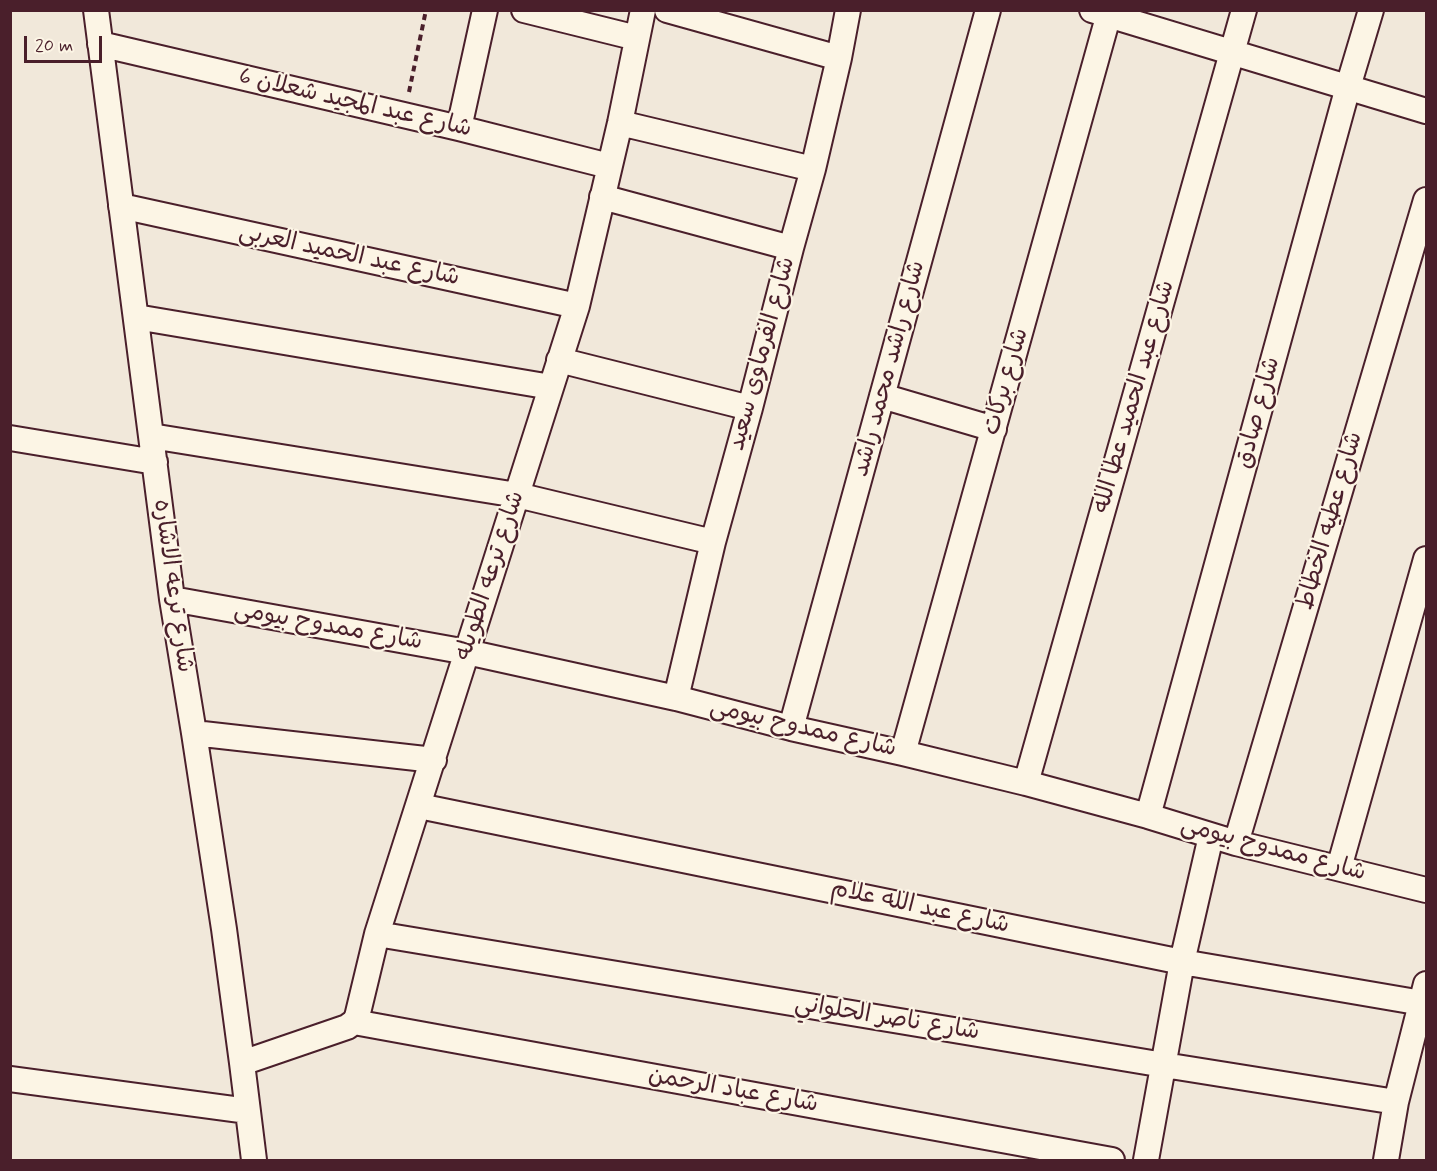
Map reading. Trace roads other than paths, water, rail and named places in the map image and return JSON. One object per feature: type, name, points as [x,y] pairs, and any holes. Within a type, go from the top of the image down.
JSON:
[{"type":"street","name":"شارع ترعه الاشاره","points":[[96,10],[172,599],[243,1063],[254,1161]]},
{"type":"street","points":[[459,128],[485,10]]},
{"type":"street","points":[[524,10],[637,38]]},
{"type":"street","name":"شارع ترعه الطويله","points":[[354,1022],[359,1011],[377,934],[577,306],[620,123],[643,10]]},
{"type":"street","points":[[667,10],[839,58]]},
{"type":"street","name":"شارع الفرماوى سعيد","points":[[676,698],[713,542],[813,169],[848,10]]},
{"type":"street","name":"شارع راشد محمد راشد","points":[[791,728],[988,10]]},
{"type":"street","name":"شارع عبد الحميد عطا الله","points":[[1026,783],[1244,10]]},
{"type":"street","name":"شارع صادق","points":[[1148,816],[1371,10]]},
{"type":"street","points":[[1104,12],[1426,111]]},
{"type":"street","name":"شارع بركات","points":[[903,753],[994,429],[1104,12]]},
{"type":"street","name":"شارع عبد المجيد شعلان 6","points":[[100,44],[459,128],[609,166]]},
{"type":"street","points":[[620,123],[813,169]]},
{"type":"street","points":[[602,197],[791,248]]},
{"type":"street","name":"شارع عطيه الخطاط","points":[[1236,843],[1426,200]]},
{"type":"street","name":"شارع عبد الحميد العربى","points":[[122,206],[577,306]]},
{"type":"street","points":[[136,317],[551,387]]},
{"type":"street","points":[[559,360],[750,408]]},
{"type":"street","points":[[882,396],[994,429]]},
{"type":"street","points":[[151,436],[517,495],[713,542]]},
{"type":"street","points":[[10,438],[155,462]]},
{"type":"street","points":[[1339,868],[1426,559]]},
{"type":"street","name":"شارع ممدوح بيومى","points":[[172,599],[467,651],[676,698],[791,728],[1026,783],[1236,843],[1426,890]]},
{"type":"street","points":[[194,733],[434,760]]},
{"type":"street","name":"شارع عبد الله علام","points":[[419,806],[1182,962],[1424,994]]},
{"type":"street","points":[[1146,1161],[1182,962],[1211,836]]},
{"type":"street","name":"شارع ناصر الحلواني","points":[[377,934],[1396,1102]]},
{"type":"street","points":[[1386,1161],[1396,1102],[1424,994]]},
{"type":"street","points":[[243,1063],[347,1027],[354,1022]]},
{"type":"street","name":"شارع عباد الرحمن","points":[[354,1022],[1112,1161]]},
{"type":"street","points":[[10,1079],[248,1111]]}]
